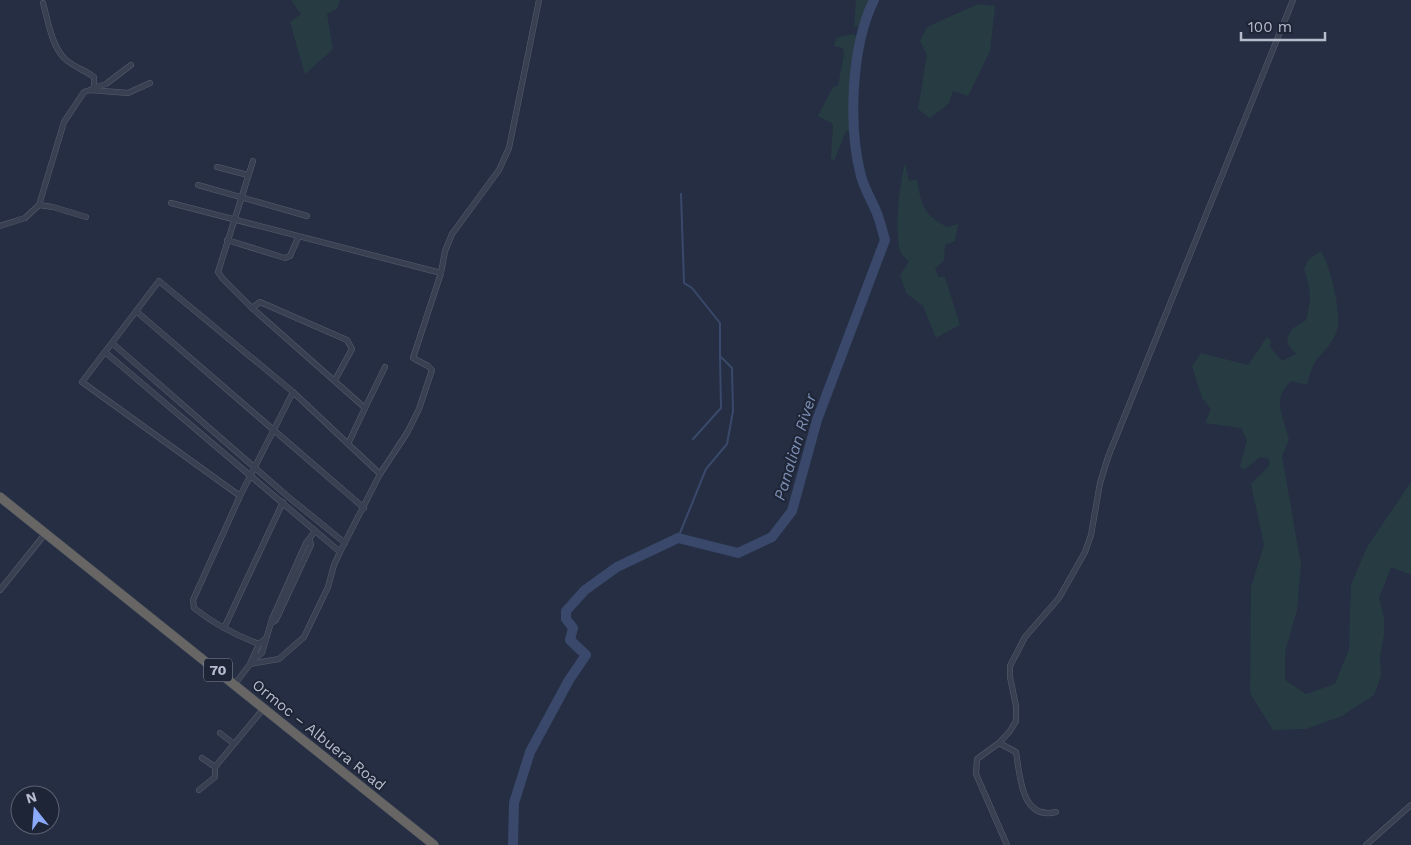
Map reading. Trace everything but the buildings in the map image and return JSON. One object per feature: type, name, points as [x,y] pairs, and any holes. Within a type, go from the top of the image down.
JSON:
[{"type":"highway","name":"Ormoc – Albuera Road","points":[[0,497],[434,845]]},
{"type":"street","points":[[251,662],[279,659],[304,637],[328,587],[340,552],[380,474],[408,433],[432,370],[413,358],[441,273],[445,251],[452,234],[499,170],[509,148],[539,0]]},
{"type":"street","points":[[1007,845],[976,774],[977,759],[999,743],[1010,731],[1016,720],[1016,706],[1010,678],[1010,666],[1025,637],[1059,598],[1085,552],[1091,535],[1100,483],[1108,457],[1293,0]]},
{"type":"street","points":[[43,3],[56,46],[63,57],[78,69],[94,77],[92,89]]},
{"type":"street","points":[[0,226],[25,218],[39,205],[64,122],[84,92],[106,84],[132,65]]},
{"type":"street","points":[[92,89],[128,93],[150,83]]},
{"type":"street","points":[[253,161],[218,272],[252,308],[365,408]]},
{"type":"street","points":[[217,167],[248,175]]},
{"type":"street","points":[[198,185],[307,216]]},
{"type":"street","points":[[171,203],[298,238],[441,273]]},
{"type":"street","points":[[39,205],[86,217]]},
{"type":"street","points":[[227,240],[285,258],[290,256],[298,238]]},
{"type":"street","points":[[240,496],[82,382],[160,281],[293,392],[380,474]]},
{"type":"street","points":[[252,308],[260,302],[347,340],[352,349],[335,380]]},
{"type":"street","points":[[136,311],[364,508]]},
{"type":"street","points":[[112,343],[345,544]]},
{"type":"street","points":[[105,352],[252,475],[340,552]]},
{"type":"street","points":[[348,444],[385,367]]},
{"type":"street","points":[[259,644],[233,635],[212,622],[194,608],[193,600],[240,496],[293,392]]},
{"type":"street","points":[[224,628],[282,502]]},
{"type":"street","points":[[251,662],[262,653],[265,639],[306,543],[315,531]]},
{"type":"street","points":[[0,590],[45,534]]},
{"type":"street","points":[[235,684],[251,662],[259,644],[265,639]]},
{"type":"street","points":[[199,790],[215,777],[214,767],[264,708]]},
{"type":"street","points":[[220,733],[234,744]]},
{"type":"street","points":[[999,743],[1016,752],[1022,789],[1026,799],[1038,812],[1049,814],[1056,812]]},
{"type":"street","points":[[202,758],[214,767]]},
{"type":"street","points":[[1366,845],[1411,805]]},
{"type":"green space","points":[[291,0],[340,0],[337,9],[327,14],[333,49],[305,74],[290,22],[301,14]]},
{"type":"green space","points":[[856,0],[872,0],[871,13],[860,25],[854,27]]},
{"type":"green space","points":[[978,4],[995,6],[990,51],[968,96],[953,91],[949,103],[930,118],[918,109],[927,55],[920,41],[927,27]]},
{"type":"green space","points":[[853,34],[859,39],[853,53],[853,117],[857,131],[846,131],[834,161],[831,158],[833,124],[818,116],[833,87],[838,86],[844,54],[843,48],[834,46],[836,38]]},
{"type":"green space","points":[[905,163],[909,181],[917,179],[922,203],[929,214],[948,227],[958,224],[955,241],[945,245],[944,261],[935,268],[938,277],[945,277],[960,325],[936,338],[923,306],[906,293],[900,275],[909,262],[901,253],[897,221],[899,195]]},
{"type":"green space","points":[[1321,251],[1328,267],[1337,301],[1337,330],[1331,343],[1315,362],[1307,385],[1292,381],[1285,387],[1280,401],[1280,408],[1289,440],[1282,456],[1301,565],[1297,610],[1285,652],[1285,680],[1306,694],[1335,684],[1349,649],[1351,585],[1367,547],[1411,482],[1411,575],[1391,567],[1379,598],[1384,617],[1384,635],[1380,657],[1381,676],[1374,695],[1342,716],[1306,729],[1273,730],[1250,693],[1251,587],[1264,545],[1251,484],[1270,465],[1269,459],[1260,457],[1244,470],[1240,466],[1247,440],[1241,428],[1205,423],[1211,409],[1202,398],[1192,366],[1201,353],[1248,365],[1267,337],[1271,340],[1270,347],[1282,361],[1296,354],[1289,346],[1287,338],[1292,329],[1306,320],[1310,294],[1304,269],[1309,259]]},
{"type":"waterway","name":"Panalian River","points":[[513,845],[514,803],[530,752],[569,680],[586,655],[570,640],[573,628],[566,619],[566,611],[585,590],[617,567],[678,538],[738,553],[772,537],[792,511],[817,420],[885,240],[877,214],[861,176],[854,134],[853,111],[856,63],[860,40],[874,0]]},
{"type":"waterway","points":[[678,538],[706,469],[727,444],[733,411],[732,368],[720,356],[720,323],[692,288],[684,283],[681,194]]},
{"type":"waterway","points":[[693,439],[721,408],[720,356]]}]
